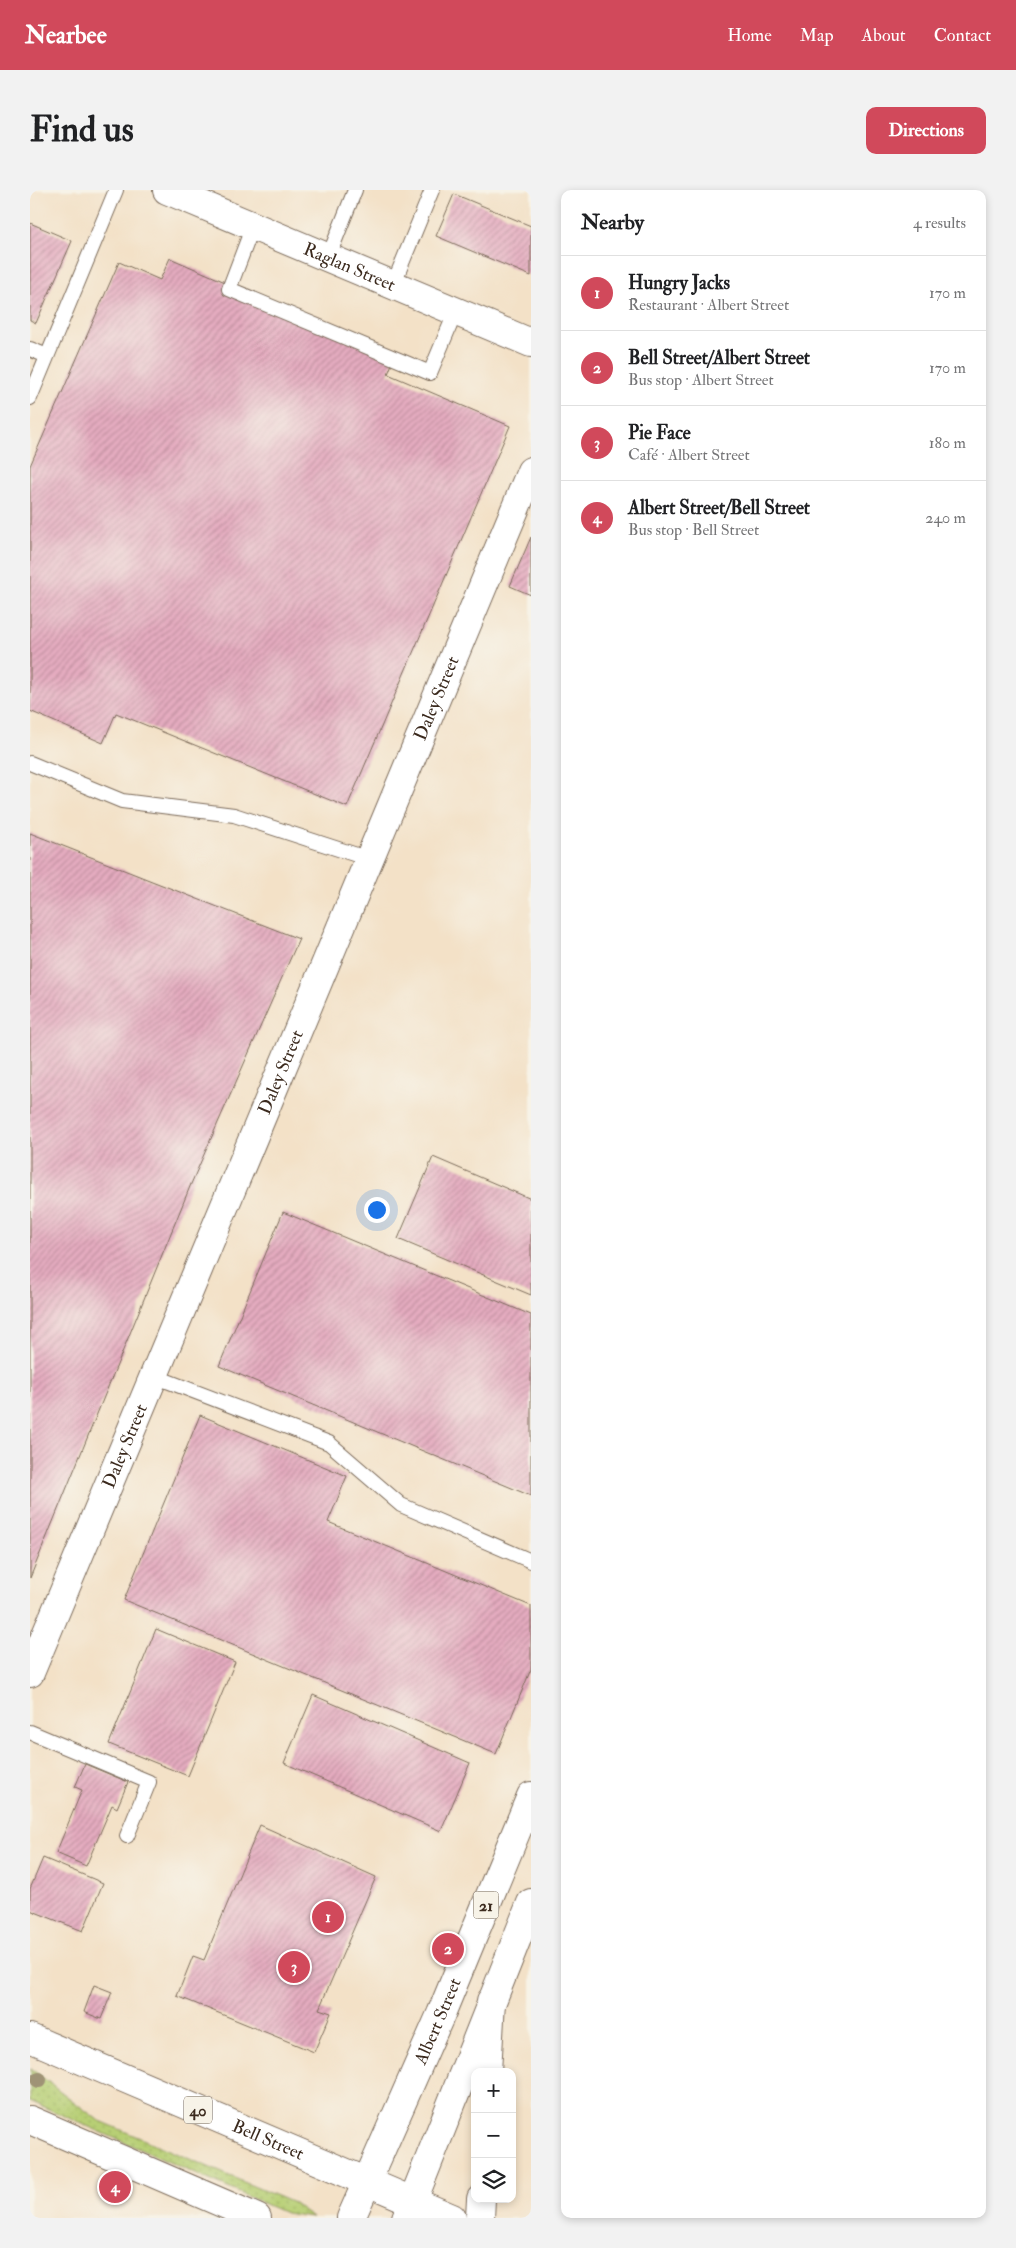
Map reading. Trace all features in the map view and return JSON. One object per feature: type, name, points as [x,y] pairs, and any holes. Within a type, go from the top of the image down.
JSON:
[{"type":"main road","name":"Raglan Street","points":[[167,190],[531,343]]},
{"type":"main road","name":"Daley Street","points":[[30,1673],[531,471]]},
{"type":"main road","name":"Albert Street","points":[[351,2218],[441,2014],[531,1796]]},
{"type":"main road","points":[[494,1886],[531,1903]]},
{"type":"main road","name":"21","points":[[409,2210],[531,1903]]},
{"type":"main road","points":[[487,2068],[491,2001]]},
{"type":"main road","name":"Bell Street","points":[[30,2038],[366,2182],[409,2210],[452,2218]]},
{"type":"main road","points":[[30,2120],[257,2218]]},
{"type":"main road","points":[[480,2218],[481,2203]]},
{"type":"lane","points":[[30,398],[116,190]]},
{"type":"lane","points":[[328,258],[356,190]]},
{"type":"lane","points":[[392,285],[432,190]]},
{"type":"lane","points":[[254,226],[229,289],[238,293],[430,373],[456,312]]},
{"type":"lane","points":[[30,349],[47,356]]},
{"type":"lane","points":[[30,763],[122,801],[234,814],[369,859]]},
{"type":"lane","points":[[154,1376],[329,1444],[401,1505],[531,1561]]},
{"type":"lane","points":[[30,1732],[149,1782],[127,1836]]},
{"type":"green space","points":[[30,2068],[98,2120],[293,2203],[313,2217],[285,2213],[30,2101]]},
{"type":"building","points":[[454,194],[531,226],[531,276],[436,236]]},
{"type":"building","points":[[30,223],[72,241],[36,323],[30,320]]},
{"type":"building","points":[[170,258],[395,356],[388,374],[510,426],[347,807],[116,713],[103,743],[30,711],[30,466],[119,262],[160,280]]},
{"type":"building","points":[[531,537],[531,595],[510,586]]},
{"type":"building","points":[[30,833],[299,939],[191,1184],[30,1578]]},
{"type":"building","points":[[433,1157],[531,1199],[531,1295],[398,1239]]},
{"type":"building","points":[[283,1212],[531,1315],[531,1496],[219,1366]]},
{"type":"building","points":[[200,1415],[347,1476],[328,1522],[531,1606],[531,1669],[496,1754],[124,1600]]},
{"type":"building","points":[[156,1629],[235,1662],[188,1776],[109,1744]]},
{"type":"building","points":[[313,1695],[470,1763],[441,1831],[284,1763]]},
{"type":"building","points":[[85,1764],[128,1782],[117,1808],[112,1805],[86,1866],[56,1853],[82,1790],[75,1787]]},
{"type":"building","points":[[260,1825],[376,1877],[319,2009],[331,2013],[314,2052],[177,1996],[193,1956],[204,1960]]},
{"type":"building","points":[[43,1858],[103,1883],[83,1931],[30,1910],[30,1889]]},
{"type":"building","points":[[94,1985],[112,1992],[101,2019],[84,2012]]},
{"type":"place","name":"Hungry Jacks","points":[[328,1917]]},
{"type":"place","name":"Bell Street/Albert Street","points":[[448,1949]]},
{"type":"place","name":"Pie Face","points":[[294,1967]]},
{"type":"place","name":"Albert Street/Bell Street","points":[[115,2187]]}]
